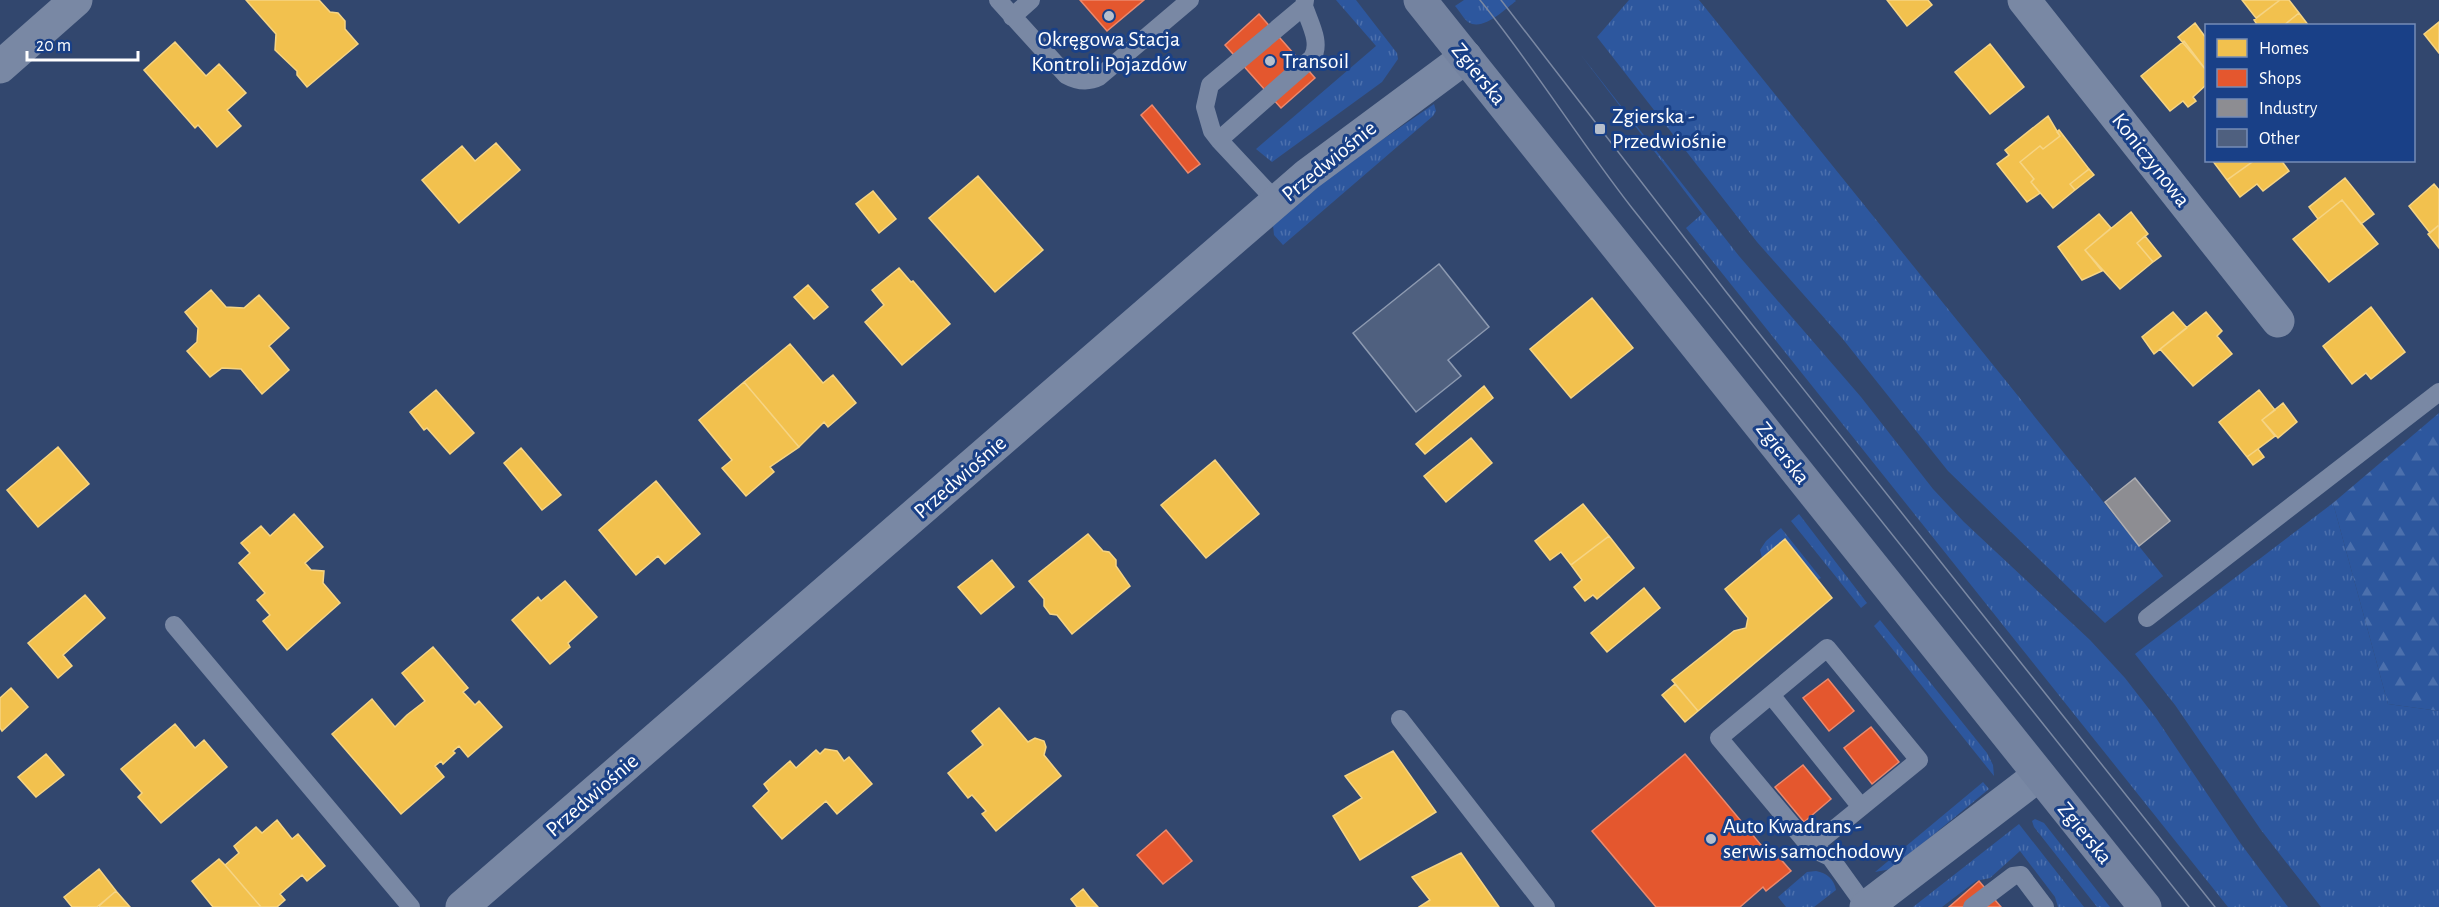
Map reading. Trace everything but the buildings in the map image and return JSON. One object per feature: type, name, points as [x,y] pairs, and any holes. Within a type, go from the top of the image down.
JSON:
[{"type":"main road","name":"Zgierska","points":[[1419,0],[2145,907]]},
{"type":"street","points":[[0,68],[76,0]]},
{"type":"street","name":"Koniczynowa","points":[[2024,0],[2278,321]]},
{"type":"street","name":"Przedwiośnie","points":[[462,907],[1277,202],[1332,156],[1466,57]]},
{"type":"street","points":[[1866,907],[2039,775]]},
{"type":"lane","points":[[998,0],[1066,75],[1072,79],[1091,81],[1099,77],[1190,0]]},
{"type":"lane","points":[[1012,17],[1031,0]]},
{"type":"lane","points":[[1219,140],[1317,52],[1317,44],[1305,3],[1210,85],[1204,107],[1212,131],[1219,140],[1277,202]]},
{"type":"lane","points":[[2148,618],[2439,392]]},
{"type":"lane","points":[[174,625],[411,907]]},
{"type":"lane","points":[[1811,848],[1919,760],[1827,648],[1719,738],[1811,848],[1830,857],[1866,907]]},
{"type":"lane","points":[[1771,695],[1861,807]]},
{"type":"lane","points":[[1400,719],[1546,907]]},
{"type":"lane","points":[[1972,907],[2013,876],[2021,875],[2045,907]]},
{"type":"green space","points":[[1336,0],[1356,0],[1397,53],[1398,59],[1382,82],[1272,162],[1256,149],[1376,46]]},
{"type":"green space","points":[[1464,0],[1516,1],[1487,22],[1474,24],[1468,22],[1455,6]]},
{"type":"green space","points":[[1629,0],[1699,0],[2163,576],[2105,623],[1948,471],[1842,338],[1757,242],[1597,37]]},
{"type":"green space","points":[[1581,55],[1739,256],[1861,397],[1933,489],[1964,522],[2090,640],[2125,678],[2156,718],[2241,844],[2288,907],[2228,907],[1686,228],[1702,214]]},
{"type":"green space","points":[[1434,104],[1436,111],[1433,116],[1283,245],[1274,235],[1273,225],[1331,175]]},
{"type":"green space","points":[[2439,413],[2439,711],[2388,704],[2333,503]]},
{"type":"green space","points":[[2333,503],[2388,704],[2439,711],[2439,907],[2321,907],[2261,830],[2175,705],[2135,654]]},
{"type":"green space","points":[[1799,514],[1867,603],[1861,608],[1791,521]]},
{"type":"green space","points":[[1781,528],[1821,578],[1817,580],[1785,540],[1762,558],[1760,550],[1766,541]]},
{"type":"green space","points":[[1880,620],[1987,753],[1993,765],[1994,776],[1874,626]]},
{"type":"green space","points":[[1983,782],[1989,789],[1891,869],[1875,872]]},
{"type":"green space","points":[[2035,819],[2044,823],[2110,907],[2097,907],[2034,827],[2032,821]]},
{"type":"green space","points":[[2019,824],[2084,907],[2058,907],[2055,897],[2020,851],[1990,878],[1976,881],[1942,907],[1913,907]]},
{"type":"green space","points":[[1816,871],[1829,877],[1836,890],[1814,907],[1786,907],[1778,897],[1807,872]]},
{"type":"tram line","points":[[1480,0],[1632,208],[2189,907]]},
{"type":"tram line","points":[[1501,0],[1727,293],[2215,907]]},
{"type":"place","name":"Okręgowa Stacja Kontroli Pojazdów","points":[[1109,16]]},
{"type":"place","name":"Transoil","points":[[1270,61]]},
{"type":"place","name":"Zgierska - Przedwiośnie","points":[[1600,129]]},
{"type":"place","name":"Auto Kwadrans - serwis samochodowy","points":[[1711,839]]}]
